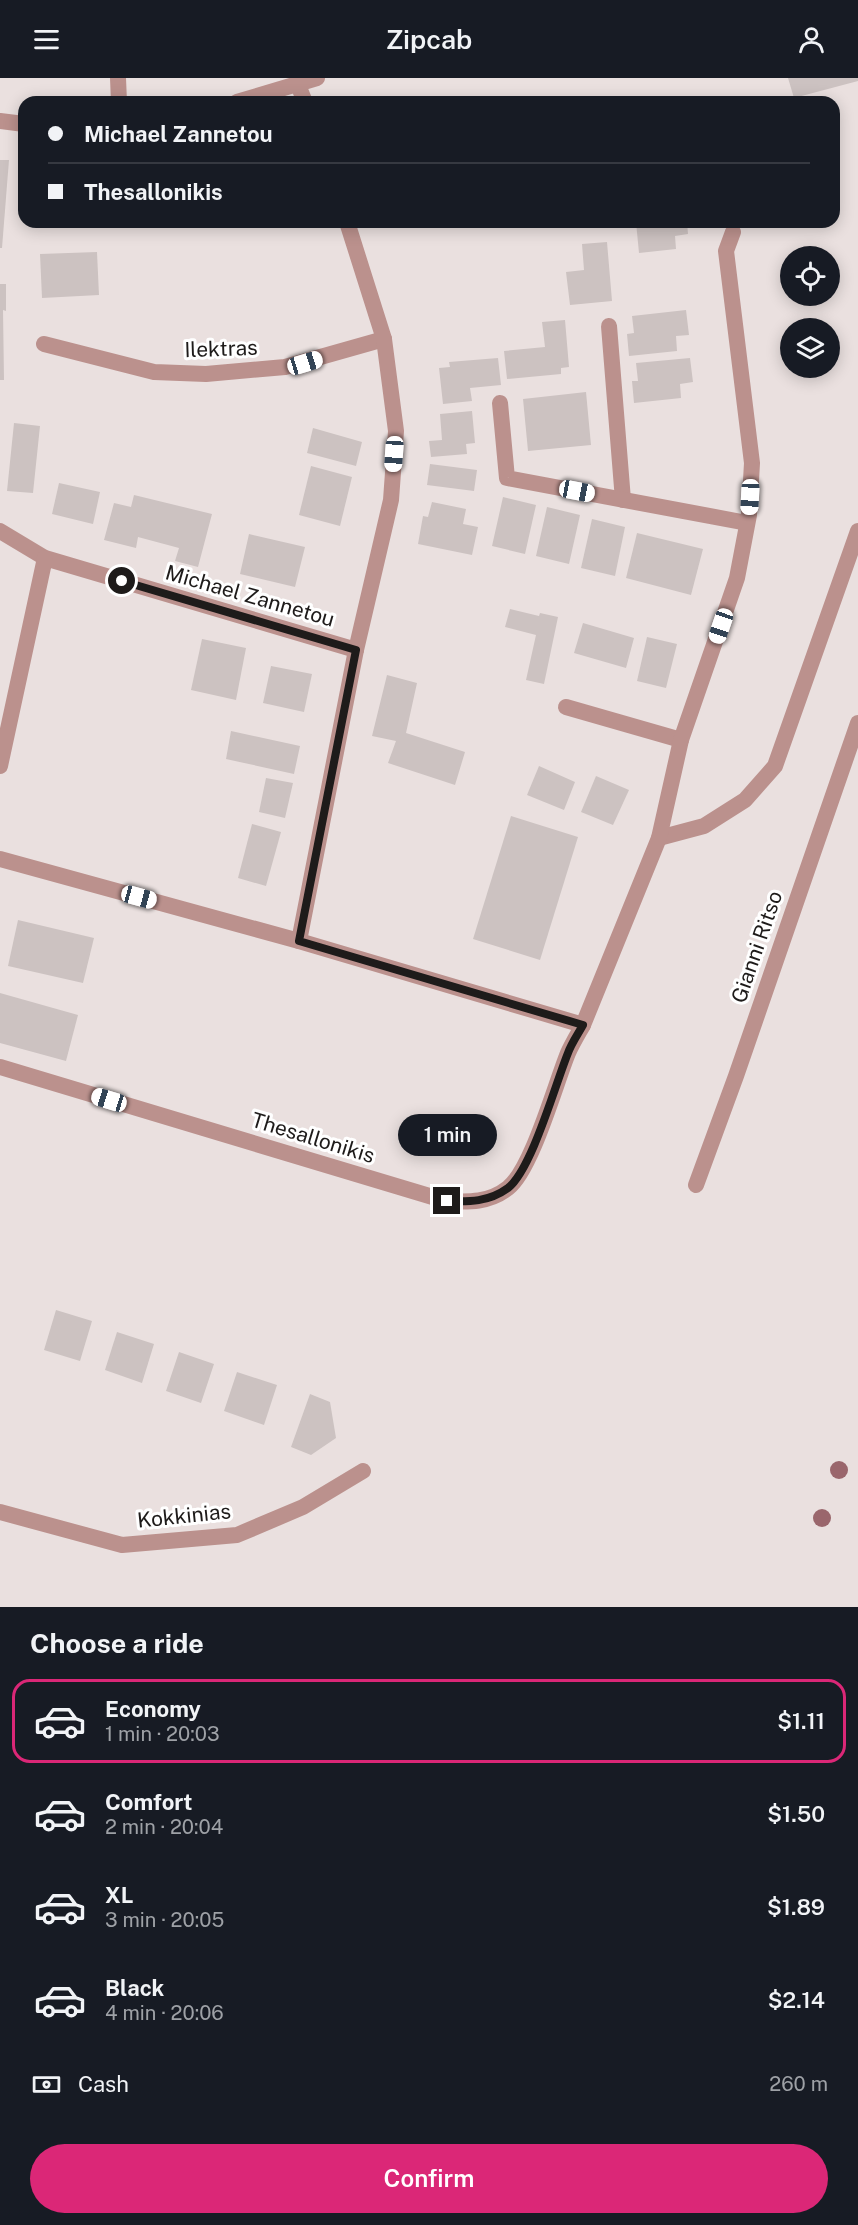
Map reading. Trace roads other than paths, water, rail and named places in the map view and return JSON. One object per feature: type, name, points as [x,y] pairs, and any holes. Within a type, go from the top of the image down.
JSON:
[{"type":"street","points":[[118,78],[119,96]]},
{"type":"street","points":[[259,96],[317,78]]},
{"type":"street","points":[[298,85],[303,96]]},
{"type":"street","points":[[0,121],[18,123]]},
{"type":"street","points":[[299,941],[356,650],[391,500],[396,431],[384,339],[349,228]]},
{"type":"street","name":"Thesallonikis","points":[[0,1067],[447,1201],[477,1202],[493,1197],[510,1186],[527,1163],[569,1050],[583,1025],[658,838],[681,740],[737,578],[747,522],[752,463],[726,251],[733,232]]},
{"type":"street","points":[[609,326],[623,500]]},
{"type":"street","name":"Ilektras","points":[[44,344],[154,372],[206,374],[285,368],[384,339]]},
{"type":"street","points":[[500,403],[507,478],[747,522]]},
{"type":"street","name":"Michael Zannetou","points":[[0,531],[45,558],[356,650]]},
{"type":"street","points":[[658,838],[704,826],[745,800],[775,766],[858,531]]},
{"type":"street","points":[[0,766],[45,558]]},
{"type":"street","points":[[566,707],[681,740]]},
{"type":"street","name":"Gianni Ritso","points":[[696,1185],[858,723]]},
{"type":"street","points":[[0,858],[299,941],[583,1025]]},
{"type":"street","name":"Kokkinias","points":[[0,1512],[122,1545],[237,1535],[303,1507],[363,1471]]}]
